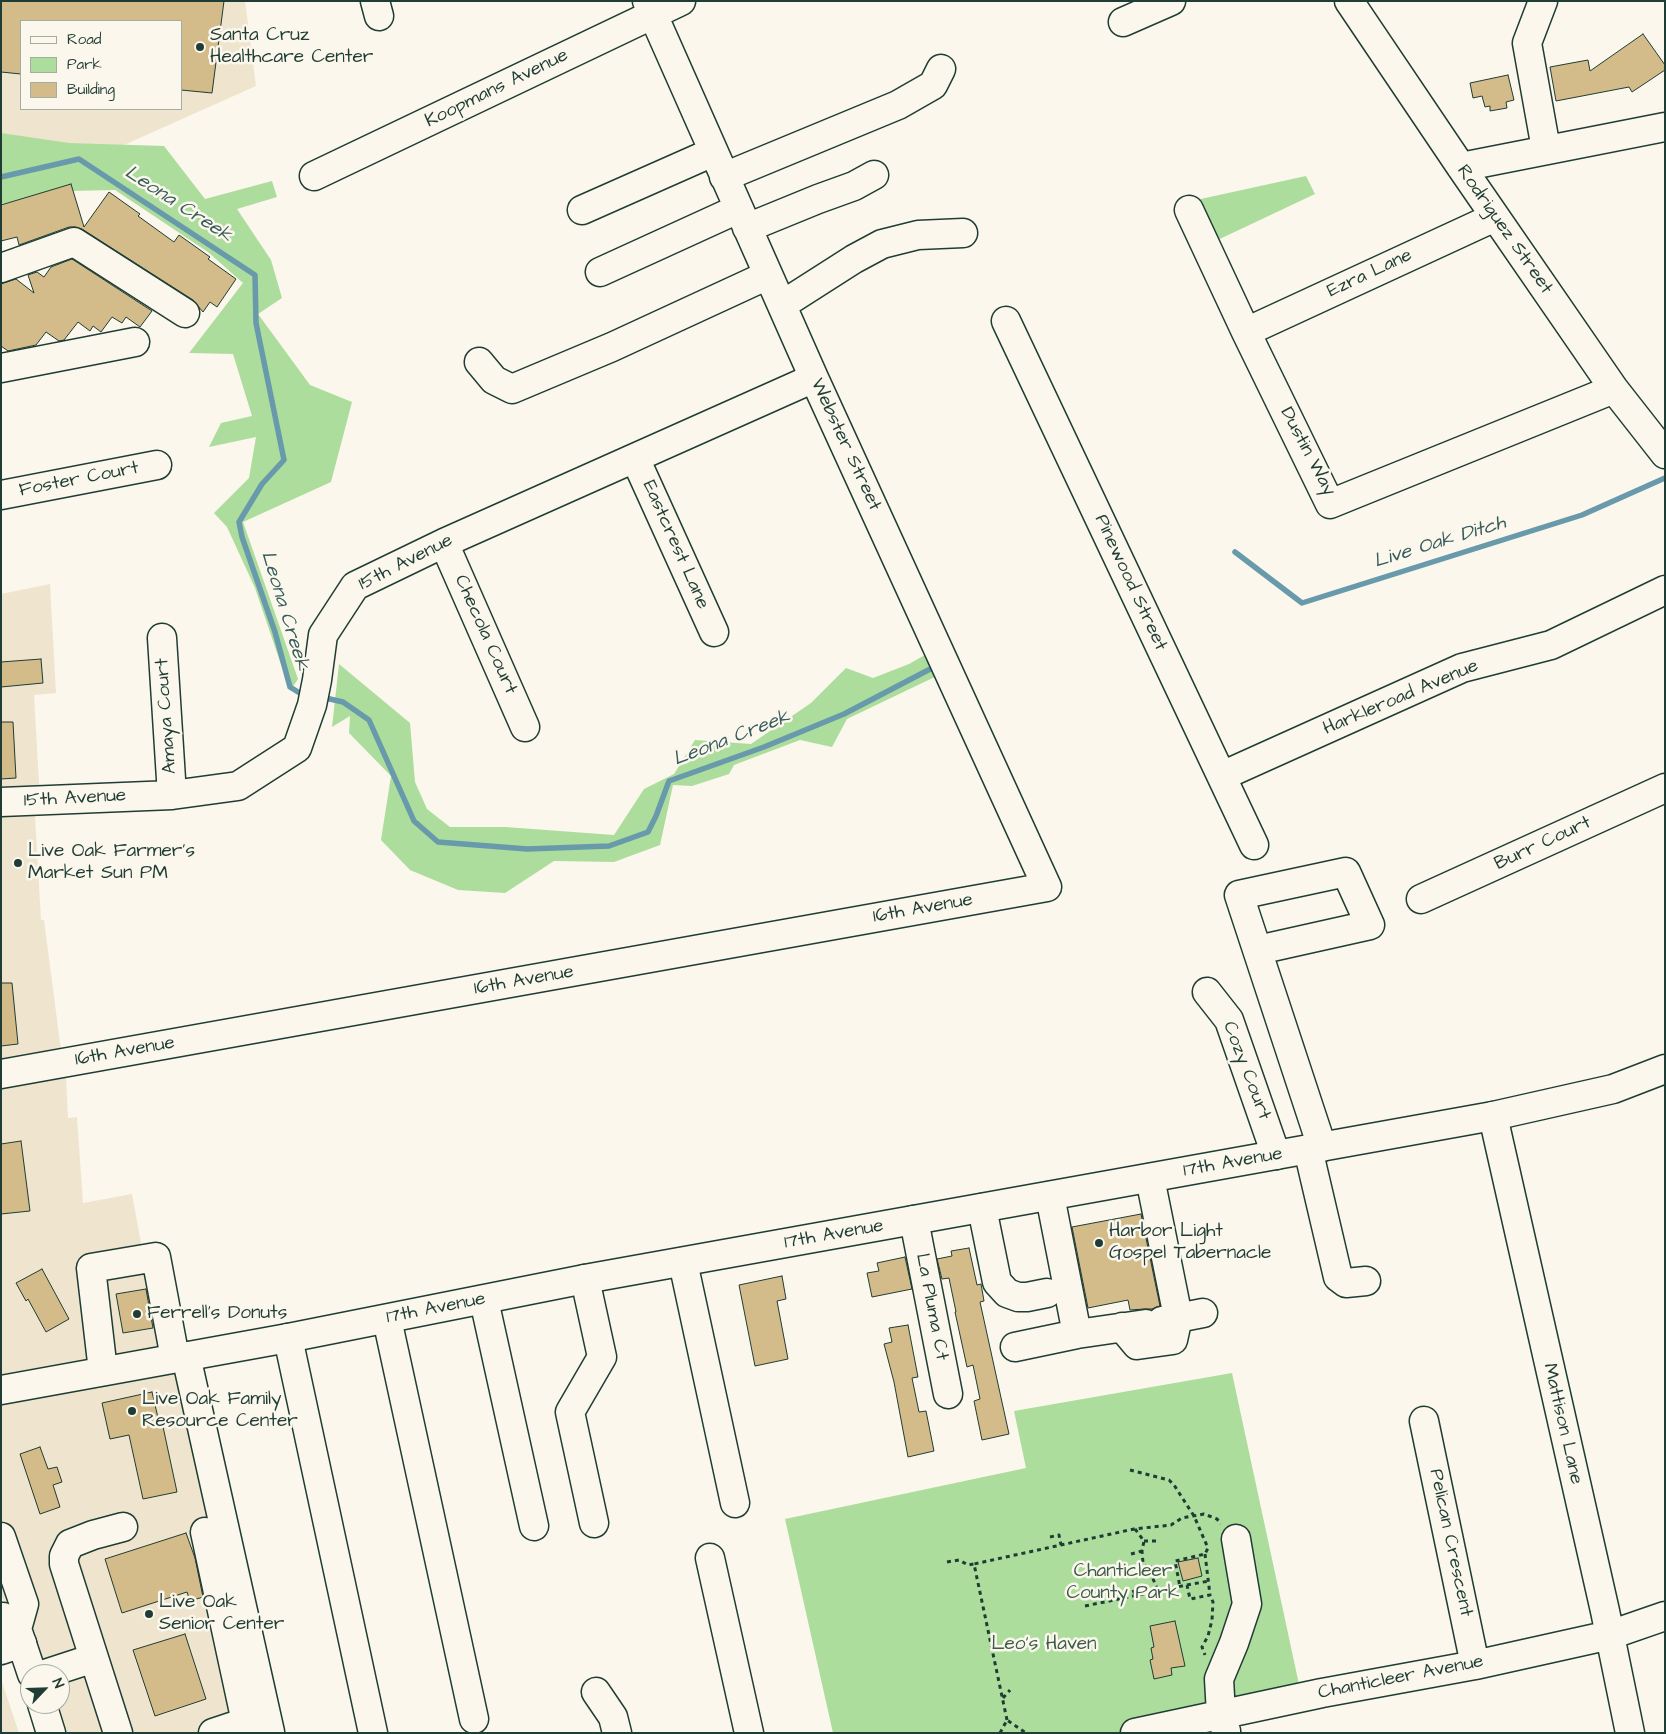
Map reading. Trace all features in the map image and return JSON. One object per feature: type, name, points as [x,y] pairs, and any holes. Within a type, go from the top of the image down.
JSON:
[{"type":"street","name":"Koopmans Avenue","points":[[314,176],[650,8],[681,1]]},
{"type":"street","points":[[1123,22],[1171,1]]},
{"type":"street","name":"Rodriguez Street","points":[[1349,1],[1460,167],[1614,389],[1665,454]]},
{"type":"street","points":[[1544,1],[1527,43],[1546,149]]},
{"type":"street","name":"Webster Street","points":[[650,8],[814,378],[1047,887]]},
{"type":"street","points":[[724,177],[898,105],[933,85],[941,69]]},
{"type":"street","points":[[1460,167],[1665,127]]},
{"type":"street","points":[[582,210],[713,152]]},
{"type":"street","points":[[600,272],[743,218],[818,198],[854,186],[874,175]]},
{"type":"street","name":"Dustin Way","points":[[1189,210],[1330,504],[1614,389]]},
{"type":"street","name":"Ezra Lane","points":[[1246,332],[1495,217]]},
{"type":"street","points":[[782,305],[854,259],[882,244],[918,235],[963,234]]},
{"type":"street","points":[[1,268],[74,242],[185,313]]},
{"type":"street","points":[[479,362],[494,380],[512,389],[525,385],[768,275]]},
{"type":"street","name":"Pinewood Street","points":[[1006,321],[1254,845]]},
{"type":"street","points":[[1,368],[135,342]]},
{"type":"street","name":"15th Avenue","points":[[1,802],[172,795],[238,786],[297,748],[315,693],[323,635],[355,586],[444,543],[814,378]]},
{"type":"street","name":"Eastcrest Lane","points":[[635,458],[714,632]]},
{"type":"street","name":"Foster Court","points":[[1,495],[158,465]]},
{"type":"street","name":"Checola Court","points":[[444,543],[525,727]]},
{"type":"street","name":"Harkleroad Avenue","points":[[1222,776],[1462,668],[1550,645],[1665,590]]},
{"type":"street","name":"Amaya Court","points":[[162,638],[172,795]]},
{"type":"street","name":"Burr Court","points":[[1421,899],[1665,788]]},
{"type":"street","name":"16th Avenue","points":[[1,1074],[1047,887]]},
{"type":"street","points":[[1258,950],[1315,1148],[1338,1278],[1346,1283],[1366,1280]]},
{"type":"street","name":"Cozy Court","points":[[1207,992],[1229,1020],[1276,1155]]},
{"type":"street","name":"17th Avenue","points":[[1,1390],[288,1338],[585,1279],[1493,1116],[1613,1089],[1665,1069]]},
{"type":"street","name":"Mattison Lane","points":[[1493,1116],[1610,1635],[1630,1733]]},
{"type":"street","points":[[1016,1347],[1077,1334],[1162,1320],[1150,1178]]},
{"type":"street","points":[[1050,1196],[1077,1334]]},
{"type":"street","points":[[982,1208],[997,1282],[1007,1293],[1018,1297],[1047,1293]]},
{"type":"street","name":"La Pluma Ct","points":[[914,1220],[948,1394]]},
{"type":"street","points":[[103,1371],[91,1268],[156,1257],[270,1732]]},
{"type":"street","points":[[683,1262],[736,1503]]},
{"type":"street","points":[[585,1279],[602,1357],[570,1412],[594,1523]]},
{"type":"street","points":[[484,1300],[534,1526]]},
{"type":"street","points":[[387,1318],[474,1719]]},
{"type":"street","points":[[288,1338],[373,1733]]},
{"type":"street","name":"Pelican Crescent","points":[[1424,1421],[1475,1665]]},
{"type":"street","points":[[118,1733],[64,1564],[64,1556],[70,1544],[80,1539],[123,1527]]},
{"type":"street","points":[[205,1532],[246,1722],[213,1733]]},
{"type":"street","points":[[1,1537],[24,1604],[10,1634],[26,1664]]},
{"type":"street","points":[[1224,1724],[1219,1679],[1234,1643],[1246,1604],[1236,1539]]},
{"type":"street","points":[[710,1558],[749,1733]]},
{"type":"street","name":"Chanticleer Avenue","points":[[1135,1733],[1224,1724],[1322,1692],[1475,1665],[1610,1635],[1665,1616]]},
{"type":"street","points":[[70,1666],[94,1658]]},
{"type":"street","points":[[596,1692],[613,1717],[617,1733]]},
{"type":"street","points":[[45,1714],[51,1733]]},
{"type":"path","points":[[1130,1470],[1169,1480],[1194,1516],[1208,1548],[1205,1554],[1210,1595],[1213,1602],[1212,1620],[1208,1636],[1202,1647],[1203,1653],[1207,1657]]},
{"type":"path","points":[[947,1562],[959,1560],[968,1565],[974,1564],[1135,1529],[1171,1525],[1182,1518],[1204,1514],[1217,1519],[1230,1536],[1236,1539]]},
{"type":"path","points":[[1135,1529],[1144,1541],[1142,1551],[1143,1563],[1149,1570],[1158,1591]]},
{"type":"path","points":[[1050,1537],[1059,1536],[1061,1544]]},
{"type":"path","points":[[1144,1541],[1158,1541]]},
{"type":"path","points":[[1131,1554],[1142,1551]]},
{"type":"path","points":[[1180,1587],[1175,1561],[1205,1554]]},
{"type":"path","points":[[974,1564],[1007,1720],[1000,1733]]},
{"type":"path","points":[[1149,1570],[1155,1565]]},
{"type":"path","points":[[1085,1606],[1100,1605],[1135,1595],[1209,1581]]},
{"type":"path","points":[[1187,1585],[1190,1599],[1210,1595]]},
{"type":"path","points":[[1133,1590],[1135,1595]]},
{"type":"path","points":[[1002,1698],[1010,1690]]},
{"type":"path","points":[[1007,1720],[1026,1733]]},
{"type":"shaded area","points":[[1,1],[245,1],[256,86],[124,145],[1,181]]},
{"type":"shaded area","points":[[50,584],[56,693],[34,695],[40,800],[34,800],[41,920],[44,920],[62,1058],[66,1075],[68,1118],[77,1117],[83,1203],[132,1194],[162,1357],[180,1382],[253,1733],[49,1733],[42,1714],[70,1714],[70,1664],[26,1664],[1,1593],[1,594]]},
{"type":"shaded area","points":[[1,1679],[19,1733],[1,1733]]},
{"type":"green space","points":[[1,133],[69,143],[164,146],[205,199],[272,181],[277,197],[237,209],[271,260],[282,298],[258,314],[310,385],[352,402],[331,482],[243,522],[298,679],[290,691],[255,588],[227,527],[214,513],[249,478],[256,437],[209,447],[221,423],[252,416],[233,354],[189,353],[243,283],[208,252],[115,190],[71,191],[1,204]]},
{"type":"green space","points":[[1306,176],[1315,194],[1207,245],[1187,202]]},
{"type":"green space","points":[[930,652],[941,674],[847,719],[832,747],[800,740],[734,765],[729,774],[692,786],[673,785],[660,845],[614,862],[554,861],[505,893],[458,890],[410,870],[381,840],[391,776],[349,733],[350,716],[332,727],[339,664],[410,723],[415,782],[427,809],[450,827],[505,827],[614,835],[644,789],[674,774],[695,740],[751,744],[811,703],[846,668],[873,678],[909,664]]},
{"type":"green space","name":"Chanticleer County Park","points":[[1232,1373],[1303,1703],[1163,1733],[833,1733],[785,1519],[1026,1468],[1014,1411]]},
{"type":"building","name":"Santa Cruz Healthcare Center","points":[[1,1],[224,1],[212,93],[182,90],[182,20],[20,20],[20,74],[1,72]]},
{"type":"building","points":[[1643,34],[1665,65],[1665,70],[1632,92],[1629,87],[1556,101],[1550,67],[1588,60],[1590,71]]},
{"type":"building","points":[[1508,75],[1514,100],[1506,102],[1507,108],[1490,111],[1490,106],[1485,107],[1482,96],[1473,98],[1470,83]]},
{"type":"building","points":[[71,184],[84,227],[109,192],[174,242],[179,235],[210,257],[208,259],[236,279],[217,307],[210,302],[203,312],[193,300],[76,227],[69,227],[19,245],[17,237],[1,241],[1,205]]},
{"type":"building","points":[[72,259],[152,311],[140,327],[126,317],[122,323],[112,317],[101,332],[93,326],[90,331],[78,322],[64,340],[59,341],[46,332],[36,345],[8,351],[1,346],[1,284],[16,279],[34,293],[28,275],[37,272],[44,277],[51,267]]},
{"type":"building","points":[[41,659],[43,683],[1,687],[1,662]]},
{"type":"building","points":[[1,722],[13,722],[16,778],[1,779]]},
{"type":"building","points":[[1,983],[12,983],[18,1044],[1,1046]]},
{"type":"building","points":[[21,1141],[30,1211],[1,1214],[1,1144]]},
{"type":"building","points":[[1141,1214],[1160,1306],[1152,1309],[1130,1310],[1128,1300],[1088,1308],[1072,1227]]},
{"type":"building","points":[[969,1248],[977,1285],[981,1284],[984,1301],[980,1302],[1009,1434],[982,1440],[974,1401],[980,1399],[973,1365],[967,1367],[949,1278],[942,1279],[937,1259],[952,1256],[951,1251]]},
{"type":"building","points":[[905,1257],[912,1289],[872,1297],[867,1273],[879,1271],[877,1263]]},
{"type":"building","points":[[42,1269],[69,1319],[46,1332],[28,1299],[26,1301],[16,1283]]},
{"type":"building","points":[[782,1276],[786,1299],[777,1301],[788,1359],[755,1366],[739,1285]]},
{"type":"building","points":[[146,1289],[153,1328],[123,1333],[116,1294]]},
{"type":"building","points":[[908,1325],[918,1377],[912,1378],[919,1412],[926,1411],[934,1451],[908,1457],[894,1382],[884,1344],[892,1342],[889,1328]]},
{"type":"building","points":[[152,1392],[159,1422],[162,1422],[177,1492],[143,1499],[129,1435],[110,1439],[102,1403]]},
{"type":"building","points":[[40,1447],[48,1469],[57,1467],[62,1482],[53,1485],[60,1507],[40,1514],[20,1454]]},
{"type":"building","points":[[186,1533],[195,1558],[203,1597],[190,1601],[187,1592],[122,1613],[105,1559]]},
{"type":"building","points":[[1198,1558],[1202,1576],[1183,1581],[1178,1562]]},
{"type":"building","points":[[1175,1621],[1185,1666],[1171,1668],[1172,1675],[1154,1679],[1150,1660],[1153,1659],[1151,1648],[1154,1647],[1150,1626]]},
{"type":"building","points":[[185,1634],[206,1699],[155,1716],[133,1650]]},
{"type":"waterway","name":"Leona Creek","points":[[1,177],[79,159],[255,275],[256,323],[284,460],[262,484],[239,522],[242,537],[275,632],[290,687],[298,692],[307,694]]},
{"type":"waterway","name":"Live Oak Ditch","points":[[1235,552],[1302,603],[1582,515],[1665,478]]},
{"type":"waterway","name":"Leona Creek","points":[[321,697],[343,702],[369,720],[414,821],[438,842],[527,849],[609,846],[648,832],[669,781],[764,747],[844,714],[936,666]]},
{"type":"place","name":"Santa Cruz Healthcare Center","points":[[200,47]]},
{"type":"place","name":"Live Oak Farmer's Market Sun PM","points":[[18,863]]},
{"type":"place","name":"Harbor Light Gospel Tabernacle","points":[[1099,1243]]},
{"type":"place","name":"Ferrell's Donuts","points":[[137,1314]]},
{"type":"place","name":"Live Oak Family Resource Center","points":[[132,1411]]},
{"type":"place","name":"Live Oak Senior Center","points":[[149,1614]]},
{"type":"park label","name":"Leo's Haven","points":[[1044,1645]]}]
